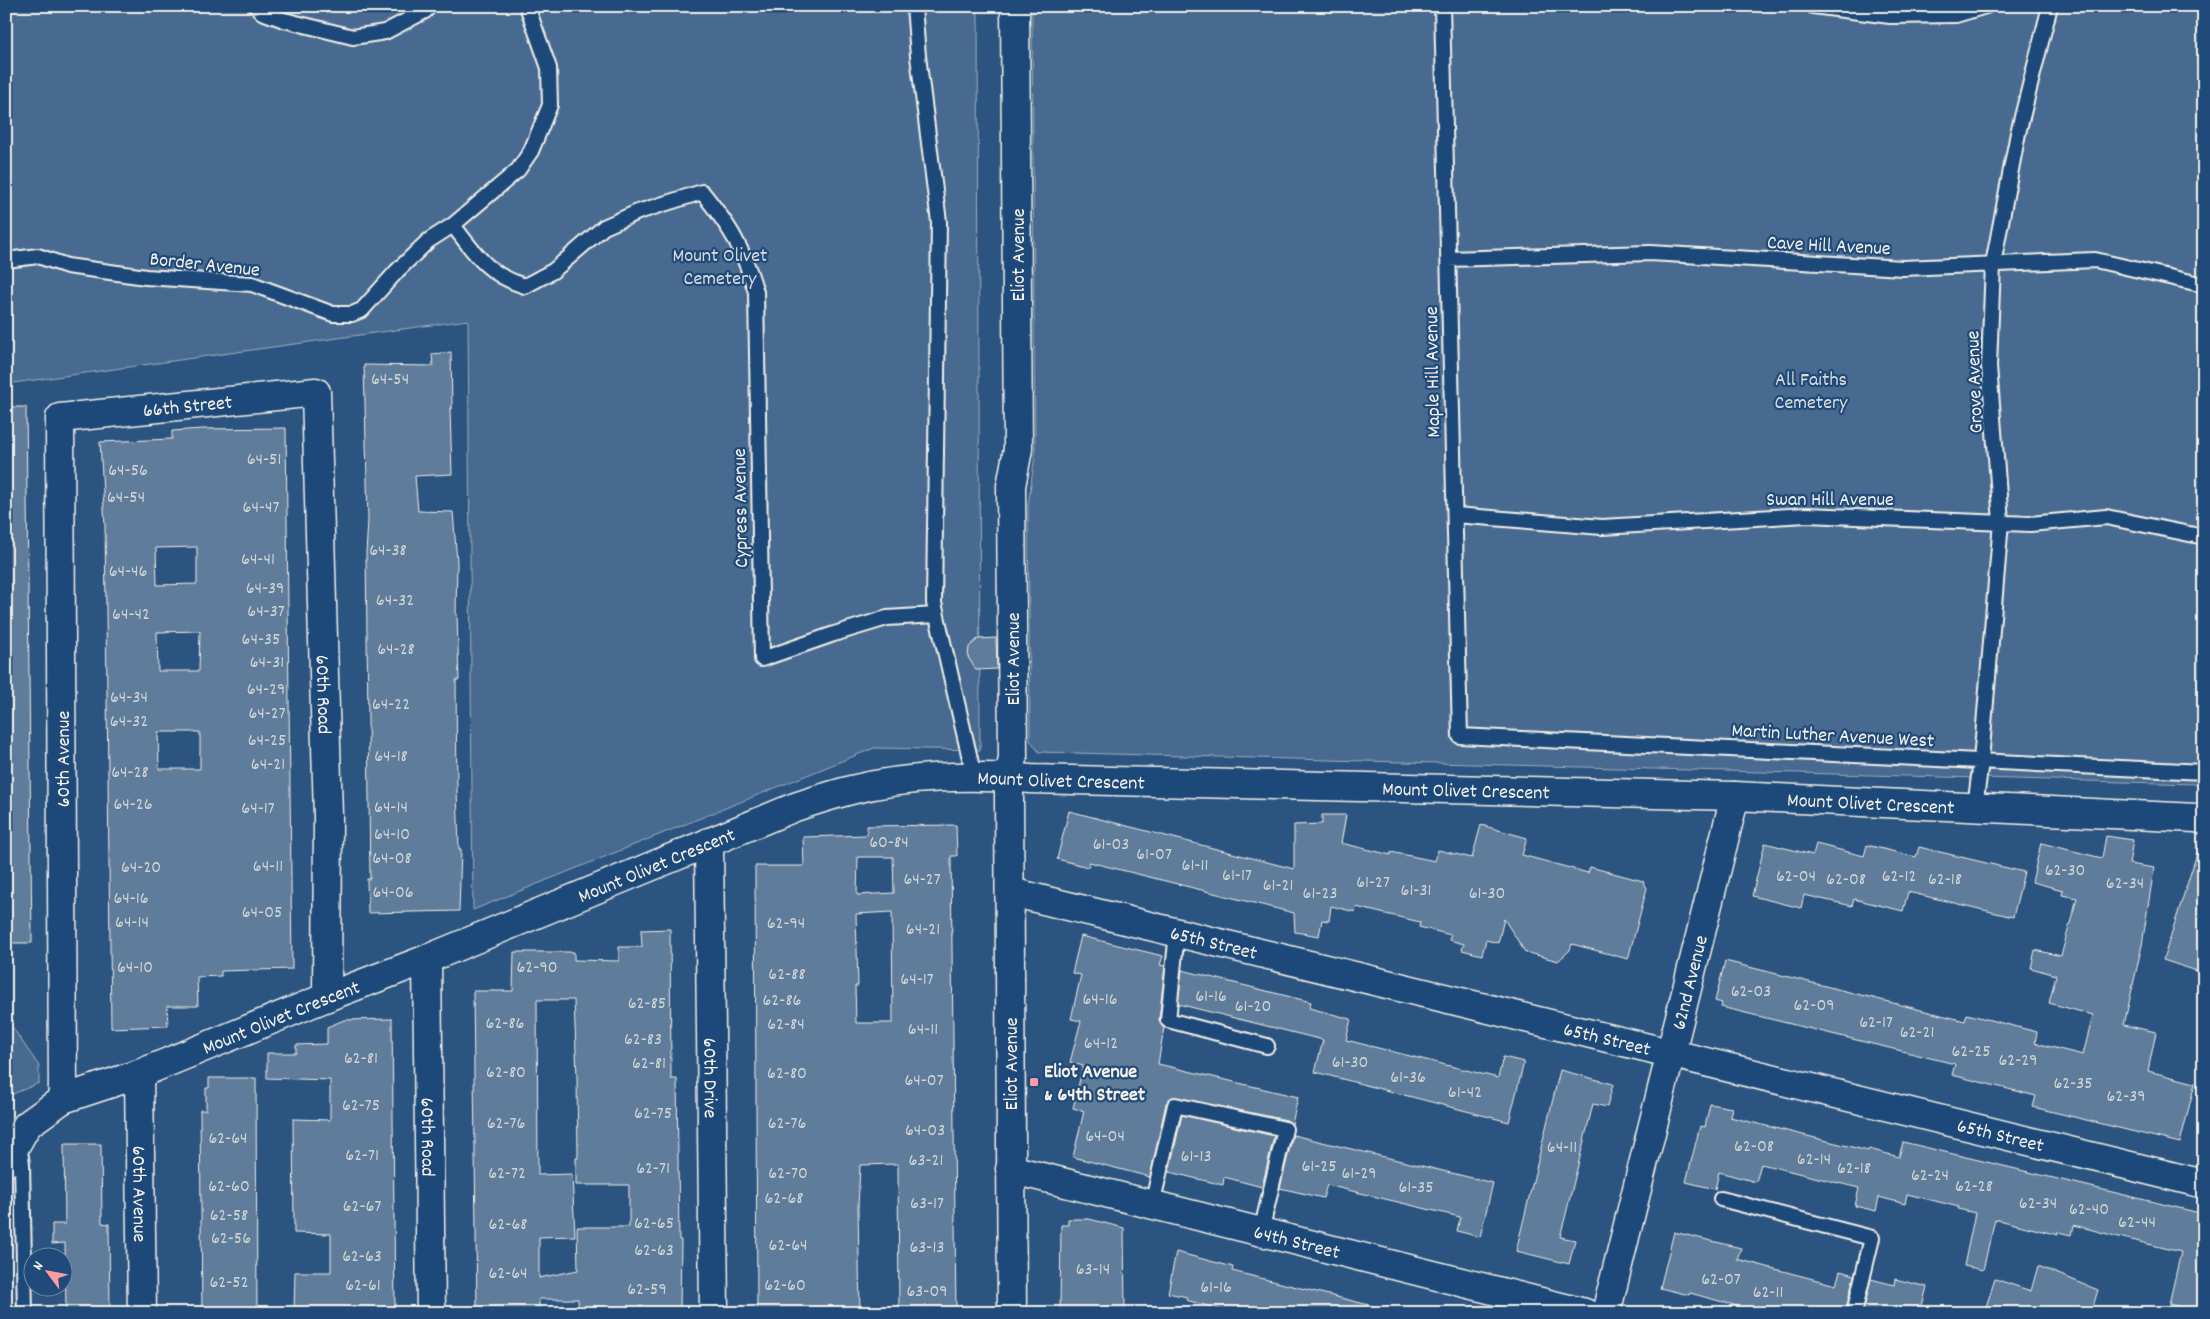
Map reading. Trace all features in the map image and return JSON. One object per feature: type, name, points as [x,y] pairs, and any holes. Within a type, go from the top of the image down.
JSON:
[{"type":"street","name":"Eliot Avenue","points":[[1012,1313],[1009,778],[1012,758],[1012,486],[1018,449],[1015,6]]},
{"type":"street","name":"66th Street","points":[[60,418],[316,392]]},
{"type":"street","name":"60th Road","points":[[316,392],[328,816],[327,997]]},
{"type":"street","name":"60th Avenue","points":[[60,418],[64,1099]]},
{"type":"street","name":"Mount Olivet Crescent","points":[[9,1156],[27,1126],[64,1099],[139,1074],[327,997],[427,959],[795,807],[851,790],[890,782],[974,776],[1735,796],[2196,818],[2204,820]]},
{"type":"street","name":"62nd Avenue","points":[[1606,1313],[1735,796]]},
{"type":"street","name":"60th Drive","points":[[709,842],[714,1313]]},
{"type":"street","name":"65th Street","points":[[1011,892],[2204,1184]]},
{"type":"street","name":"60th Road","points":[[427,959],[432,1313]]},
{"type":"street","name":"60th Avenue","points":[[139,1074],[142,1313]]},
{"type":"street","name":"64th Street","points":[[1010,1170],[1585,1313]]},
{"type":"lane","points":[[256,6],[262,12],[284,20],[353,37],[385,32],[425,11],[430,6]]},
{"type":"lane","name":"Border Avenue","points":[[6,260],[38,256],[67,266],[146,277],[252,284],[333,314],[352,314],[362,310],[397,271],[428,241],[453,225],[518,170],[538,138],[550,105],[549,68],[527,6]]},
{"type":"lane","points":[[914,6],[918,56],[939,222],[934,603],[974,776]]},
{"type":"lane","name":"Maple Hill Avenue","points":[[1442,6],[1460,736]]},
{"type":"lane","points":[[1813,6],[1890,16],[1956,15],[1986,6]]},
{"type":"lane","name":"Grove Avenue","points":[[1975,808],[1981,762],[2001,522],[1989,366],[1993,264],[2018,133],[2050,6]]},
{"type":"lane","name":"Cypress Avenue","points":[[453,225],[482,262],[506,280],[525,286],[553,271],[604,227],[638,212],[702,192],[726,222],[745,257],[756,292],[762,659],[887,618],[936,615]]},
{"type":"lane","name":"Cave Hill Avenue","points":[[1448,259],[1650,253],[1903,268],[2095,260],[2204,285]]},
{"type":"lane","name":"Swan Hill Avenue","points":[[1455,515],[1602,526],[1806,515],[2030,524],[2106,517],[2204,537]]},
{"type":"lane","name":"Martin Luther Avenue West","points":[[1460,736],[2204,772]]},
{"type":"lane","points":[[1177,932],[1168,1020],[1267,1046]]},
{"type":"lane","points":[[1152,1205],[1175,1105],[1285,1129],[1261,1232]]},
{"type":"lane","points":[[9,1156],[22,1164],[25,1313]]},
{"type":"lane","points":[[1721,1199],[1872,1238],[1854,1313]]},
{"type":"green space","name":"Mount Olivet Cemetery","points":[[6,6],[978,6],[980,750],[874,748],[473,910],[468,320],[6,384]]},
{"type":"green space","name":"All Faiths Cemetery","points":[[1032,6],[2204,6],[2204,787],[2195,784],[1039,752],[1030,740],[1028,506],[1035,454]]},
{"type":"green space","points":[[6,1018],[39,1066],[39,1083],[6,1097]]},
{"type":"building","points":[[451,352],[452,474],[415,476],[418,511],[453,512],[457,562],[456,614],[459,680],[456,680],[457,790],[459,849],[461,849],[459,911],[368,913],[367,879],[370,879],[366,554],[368,520],[364,365],[433,366],[432,354]]},
{"type":"building","points":[[6,407],[26,407],[32,943],[6,943]]},
{"type":"building","points":[[286,428],[292,969],[221,971],[221,976],[197,977],[198,1006],[167,1006],[168,1026],[111,1028],[105,526],[100,442],[172,439],[172,431]],"holes":[[[197,547],[197,584],[157,585],[156,548]],[[200,631],[199,671],[158,671],[157,632]],[[158,732],[200,732],[200,769],[159,769]]]},
{"type":"building","points":[[996,638],[997,669],[976,670],[968,657],[969,647],[978,639]]},
{"type":"building","points":[[1069,811],[1294,869],[1294,825],[1322,824],[1322,815],[1346,815],[1341,843],[1391,855],[1391,852],[1435,861],[1438,850],[1472,858],[1481,825],[1527,838],[1522,855],[1588,873],[1590,867],[1643,881],[1647,888],[1628,959],[1572,944],[1570,950],[1558,961],[1525,952],[1504,919],[1498,943],[1486,940],[1482,955],[1462,950],[1464,944],[1449,940],[1451,935],[1419,927],[1420,922],[1356,907],[1355,912],[1331,906],[1329,921],[1322,920],[1319,936],[1295,932],[1294,913],[1089,862],[1088,867],[1057,859]]},
{"type":"building","points":[[956,825],[957,856],[951,856],[956,1313],[899,1313],[898,1164],[860,1165],[858,1208],[860,1313],[757,1313],[755,866],[804,866],[803,837],[867,835],[867,826]],"holes":[[[858,857],[893,857],[894,893],[857,895]],[[892,912],[893,1023],[856,1023],[855,986],[858,986],[856,914]]]},
{"type":"building","points":[[2106,836],[2133,840],[2129,864],[2154,868],[2142,945],[2124,1025],[2156,1032],[2148,1071],[2195,1083],[2180,1143],[2033,1107],[2036,1096],[1952,1075],[1955,1064],[1721,1007],[1722,1003],[1715,1001],[1725,961],[1965,1021],[1967,1014],[2037,1032],[2035,1043],[2083,1055],[2093,1015],[2049,1003],[2056,975],[2031,968],[2035,950],[2061,956],[2077,898],[2062,895],[2063,890],[2032,882],[2041,843],[2102,858]]},
{"type":"building","points":[[1765,843],[1813,855],[1816,844],[1864,856],[1867,845],[1916,857],[1919,847],[2024,872],[2013,917],[1908,892],[1903,911],[1854,899],[1852,906],[1804,895],[1801,908],[1752,896]]},
{"type":"building","points":[[2200,844],[2204,844],[2204,950],[2197,971],[2163,960]]},
{"type":"building","points":[[670,929],[671,1079],[677,1079],[679,1240],[681,1240],[680,1313],[579,1313],[578,1299],[539,1299],[539,1313],[477,1313],[473,991],[513,991],[514,952],[574,952],[574,960],[619,961],[619,947],[642,947],[641,930]],"holes":[[[537,1000],[574,1000],[578,1158],[576,1158],[576,1185],[629,1185],[629,1227],[577,1227],[578,1270],[539,1278],[539,1237],[575,1236],[572,1174],[538,1175]]]},
{"type":"building","points":[[1081,936],[1163,956],[1160,965],[1165,966],[1159,1020],[1164,1027],[1158,1064],[1298,1097],[1292,1124],[1287,1120],[1173,1097],[1166,1103],[1150,1177],[1073,1157],[1084,1111],[1073,1108],[1083,1066],[1070,1062],[1081,1021],[1071,1019],[1081,975],[1072,973]]},
{"type":"building","points":[[1182,970],[1311,1002],[1309,1008],[1351,1019],[1346,1040],[1498,1078],[1503,1057],[1524,1062],[1509,1122],[1315,1072],[1323,1040],[1178,1004]]},
{"type":"building","points":[[392,1019],[395,1313],[294,1313],[295,1272],[331,1272],[331,1234],[294,1233],[293,1119],[330,1120],[330,1080],[267,1078],[267,1053],[296,1053],[296,1045],[327,1044],[327,1027],[344,1020]]},
{"type":"building","points":[[1560,1070],[1613,1084],[1607,1107],[1593,1104],[1560,1237],[1575,1240],[1569,1264],[1516,1251]]},
{"type":"building","points":[[209,1078],[256,1078],[257,1313],[202,1313],[200,1110],[206,1110],[206,1088],[209,1088]]},
{"type":"building","points":[[1710,1104],[1732,1108],[1730,1117],[1868,1151],[1869,1149],[1899,1157],[1903,1142],[2204,1214],[2204,1313],[2169,1304],[2181,1252],[2074,1225],[2072,1235],[2058,1232],[2058,1235],[1995,1219],[1983,1270],[1964,1266],[1975,1213],[1958,1209],[1959,1207],[1907,1194],[1905,1204],[1879,1197],[1876,1211],[1855,1206],[1859,1188],[1761,1164],[1756,1182],[1719,1172],[1715,1189],[1686,1182],[1700,1126],[1705,1127]]},
{"type":"building","points":[[1182,1115],[1274,1136],[1262,1187],[1224,1177],[1223,1185],[1169,1172]]},
{"type":"building","points":[[1293,1135],[1493,1183],[1480,1237],[1457,1231],[1460,1217],[1327,1185],[1323,1198],[1280,1188]]},
{"type":"building","points":[[64,1144],[101,1144],[102,1223],[109,1224],[110,1313],[66,1313],[66,1296],[72,1296],[72,1246],[65,1246],[65,1243],[52,1244],[52,1224],[65,1224]]},
{"type":"building","points":[[1068,1219],[1089,1219],[1124,1228],[1125,1313],[1060,1313],[1061,1225],[1068,1225]]},
{"type":"building","points":[[1674,1232],[1741,1248],[1737,1259],[1836,1285],[1840,1271],[1854,1275],[1845,1313],[1763,1313],[1690,1293],[1689,1295],[1660,1288]]},
{"type":"building","points":[[1176,1252],[1233,1267],[1232,1271],[1373,1306],[1372,1313],[1234,1313],[1186,1300],[1187,1297],[1168,1293]]},
{"type":"building","points":[[2038,1266],[2098,1290],[2091,1313],[1984,1313],[1995,1279],[2031,1291]]},
{"type":"building","points":[[1871,1279],[1894,1285],[1895,1279],[1927,1287],[1920,1313],[1863,1313]]},
{"type":"place","name":"Eliot Avenue & 64th Street","points":[[1034,1082]]}]
